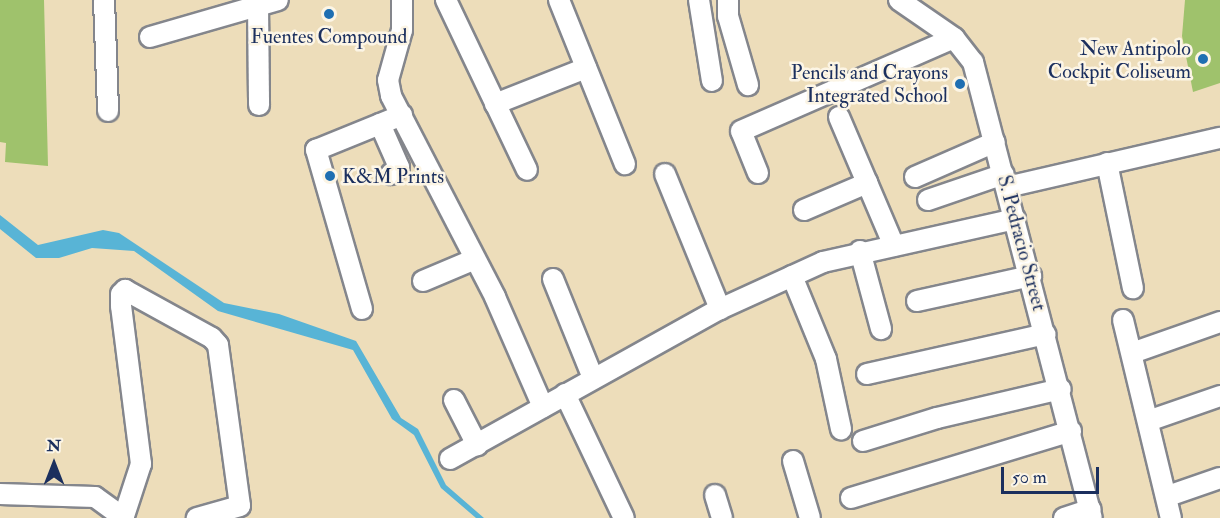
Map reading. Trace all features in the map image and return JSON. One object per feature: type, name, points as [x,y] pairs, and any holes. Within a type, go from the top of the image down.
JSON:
[{"type":"street","points":[[104,0],[108,111]]},
{"type":"street","points":[[150,37],[217,8],[258,5],[278,0]]},
{"type":"street","points":[[402,0],[402,30],[388,80],[402,115],[473,260],[495,297],[543,407]]},
{"type":"street","points":[[446,0],[527,170]]},
{"type":"street","points":[[559,0],[625,164]]},
{"type":"street","points":[[699,0],[712,81]]},
{"type":"street","points":[[728,0],[728,16],[748,85]]},
{"type":"street","name":"S. Pedracio Street","points":[[899,0],[954,38],[973,62],[1061,389],[1092,514]]},
{"type":"street","points":[[258,5],[260,105]]},
{"type":"street","points":[[758,173],[741,131],[954,38]]},
{"type":"street","points":[[495,104],[585,68]]},
{"type":"street","points":[[363,309],[316,150],[402,115]]},
{"type":"street","points":[[839,117],[894,246]]},
{"type":"street","points":[[380,124],[399,167],[391,174]]},
{"type":"street","points":[[928,200],[1005,180],[1107,163],[1220,138]]},
{"type":"street","points":[[915,177],[995,142]]},
{"type":"street","points":[[1107,163],[1133,288]]},
{"type":"street","points":[[665,174],[720,309]]},
{"type":"street","points":[[804,210],[867,183]]},
{"type":"street","points":[[450,459],[720,309],[792,276],[861,251],[1016,219]]},
{"type":"street","points":[[861,251],[881,329]]},
{"type":"street","points":[[423,281],[473,260]]},
{"type":"street","points":[[792,276],[826,359],[841,429]]},
{"type":"street","points":[[917,301],[1031,276]]},
{"type":"street","points":[[553,279],[593,378]]},
{"type":"street","points":[[0,494],[95,497],[124,517],[141,464],[121,306],[121,294],[125,290],[212,338],[218,345],[240,506],[197,518]]},
{"type":"street","points":[[1123,321],[1168,496],[1171,518]]},
{"type":"street","points":[[1132,353],[1220,322]]},
{"type":"street","points":[[867,374],[1046,334]]},
{"type":"street","points":[[863,441],[937,418],[1061,389]]},
{"type":"street","points":[[565,394],[624,518]]},
{"type":"street","points":[[1148,421],[1220,396]]},
{"type":"street","points":[[454,400],[477,445]]},
{"type":"street","points":[[851,498],[1071,431]]},
{"type":"street","points":[[793,461],[810,518]]},
{"type":"street","points":[[1168,496],[1220,478]]},
{"type":"street","points":[[715,495],[722,518]]},
{"type":"street","points":[[1064,518],[1092,514]]},
{"type":"green space","points":[[0,0],[44,0],[48,166],[5,162],[6,143],[0,142]]},
{"type":"green space","name":"New Antipolo Cockpit Coliseum","points":[[1185,0],[1220,0],[1220,83],[1193,92],[1182,36]]},
{"type":"water","points":[[0,215],[38,245],[103,230],[119,233],[224,303],[279,314],[356,341],[401,418],[418,429],[446,485],[484,518],[476,518],[441,488],[414,435],[392,419],[353,350],[218,311],[134,251],[92,248],[59,258],[36,258],[0,229]]},
{"type":"place","name":"Fuentes Compound","points":[[329,14]]},
{"type":"place","name":"New Antipolo Cockpit Coliseum","points":[[1203,59]]},
{"type":"place","name":"Pencils and Crayons Integrated School","points":[[960,84]]},
{"type":"place","name":"K&M Prints","points":[[330,176]]}]
